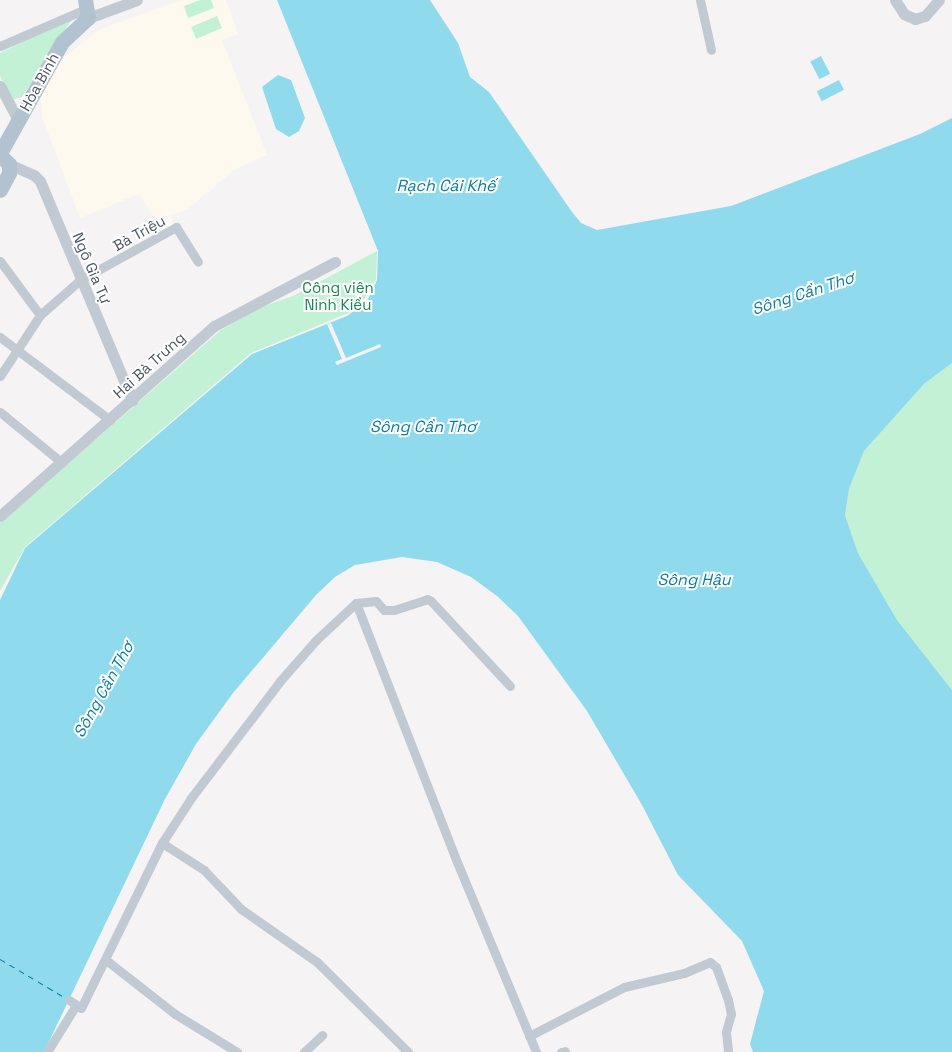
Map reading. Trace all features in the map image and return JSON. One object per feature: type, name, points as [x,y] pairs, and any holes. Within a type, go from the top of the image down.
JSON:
[{"type":"main road","name":"Hòa Bình","points":[[0,190],[7,181],[3,157],[18,120],[62,42],[87,9]]},
{"type":"street","points":[[700,0],[711,50]]},
{"type":"street","points":[[895,0],[904,14],[915,19],[925,16],[939,0]]},
{"type":"street","points":[[0,46],[87,9],[132,2]]},
{"type":"street","points":[[0,86],[18,120]]},
{"type":"street","name":"Ngô Gia Tự","points":[[3,157],[34,174],[40,181],[132,400]]},
{"type":"street","name":"Bà Triệu","points":[[80,280],[176,227],[198,262]]},
{"type":"street","points":[[0,261],[40,315]]},
{"type":"street","name":"Hai Bà Trưng","points":[[0,516],[214,326],[335,262]]},
{"type":"street","points":[[0,376],[40,315],[80,280]]},
{"type":"street","points":[[0,337],[110,420]]},
{"type":"street","points":[[0,412],[60,461]]},
{"type":"street","points":[[48,1052],[72,1002],[81,1008],[162,842],[191,798],[280,681],[316,640],[356,603],[376,601],[384,610],[394,610],[427,599],[510,686]]},
{"type":"street","points":[[356,603],[457,862],[536,1052]]},
{"type":"street","points":[[162,842],[204,870],[241,909],[317,962],[406,1051]]},
{"type":"street","points":[[106,960],[175,1014],[237,1052]]},
{"type":"street","points":[[529,1036],[624,987],[684,973],[710,962],[716,966],[731,1014],[726,1032],[728,1052]]},
{"type":"street","points":[[304,1052],[322,1035]]},
{"type":"shaded area","points":[[182,0],[226,0],[238,34],[222,40],[267,155],[234,170],[188,209],[171,216],[173,225],[163,231],[139,194],[80,218],[42,117],[41,90],[61,60],[100,29]]},
{"type":"green space","points":[[200,0],[211,0],[214,8],[188,18],[184,6]]},
{"type":"green space","points":[[74,16],[22,97],[11,100],[0,76],[0,53]]},
{"type":"green space","points":[[217,16],[222,28],[196,39],[191,27]]},
{"type":"green space","name":"Công viên Ninh Kiều","points":[[377,251],[376,279],[358,309],[251,353],[25,547],[0,591],[0,523],[221,330],[261,307],[293,296]]},
{"type":"green space","points":[[952,363],[952,690],[897,620],[858,553],[845,515],[849,489],[864,451],[924,384]]},
{"type":"water","points":[[277,0],[430,0],[458,43],[470,77],[489,92],[581,223],[597,230],[731,206],[920,134],[952,118],[952,363],[924,384],[864,451],[849,489],[845,515],[858,553],[897,620],[952,690],[952,1052],[753,1052],[750,1044],[764,991],[742,941],[678,875],[642,805],[587,711],[518,616],[497,596],[471,577],[437,562],[402,557],[355,565],[335,577],[316,595],[233,693],[196,744],[165,799],[44,1052],[0,1052],[0,600],[25,548],[252,354],[347,316],[367,301],[377,280],[378,251]]},
{"type":"water","points":[[821,56],[830,74],[819,79],[810,61]]},
{"type":"water","points":[[278,75],[291,80],[305,118],[299,131],[289,137],[276,129],[262,87]]},
{"type":"water","points":[[839,80],[844,90],[822,101],[817,91]]},
{"type":"pier","points":[[331,323],[346,358],[380,344],[381,347],[337,365],[335,362],[342,359],[327,324]]},
{"type":"ferry route","points":[[0,959],[66,998]]},
{"type":"water label","name":"Rạch Cái Khế","points":[[446,186]]},
{"type":"water label","name":"Sông Cần Thơ","points":[[803,294]]},
{"type":"water label","name":"Sông Cần Thơ","points":[[423,427]]},
{"type":"water label","name":"Sông Hậu","points":[[694,580]]},
{"type":"water label","name":"Sông Cần Thơ","points":[[104,690]]}]
